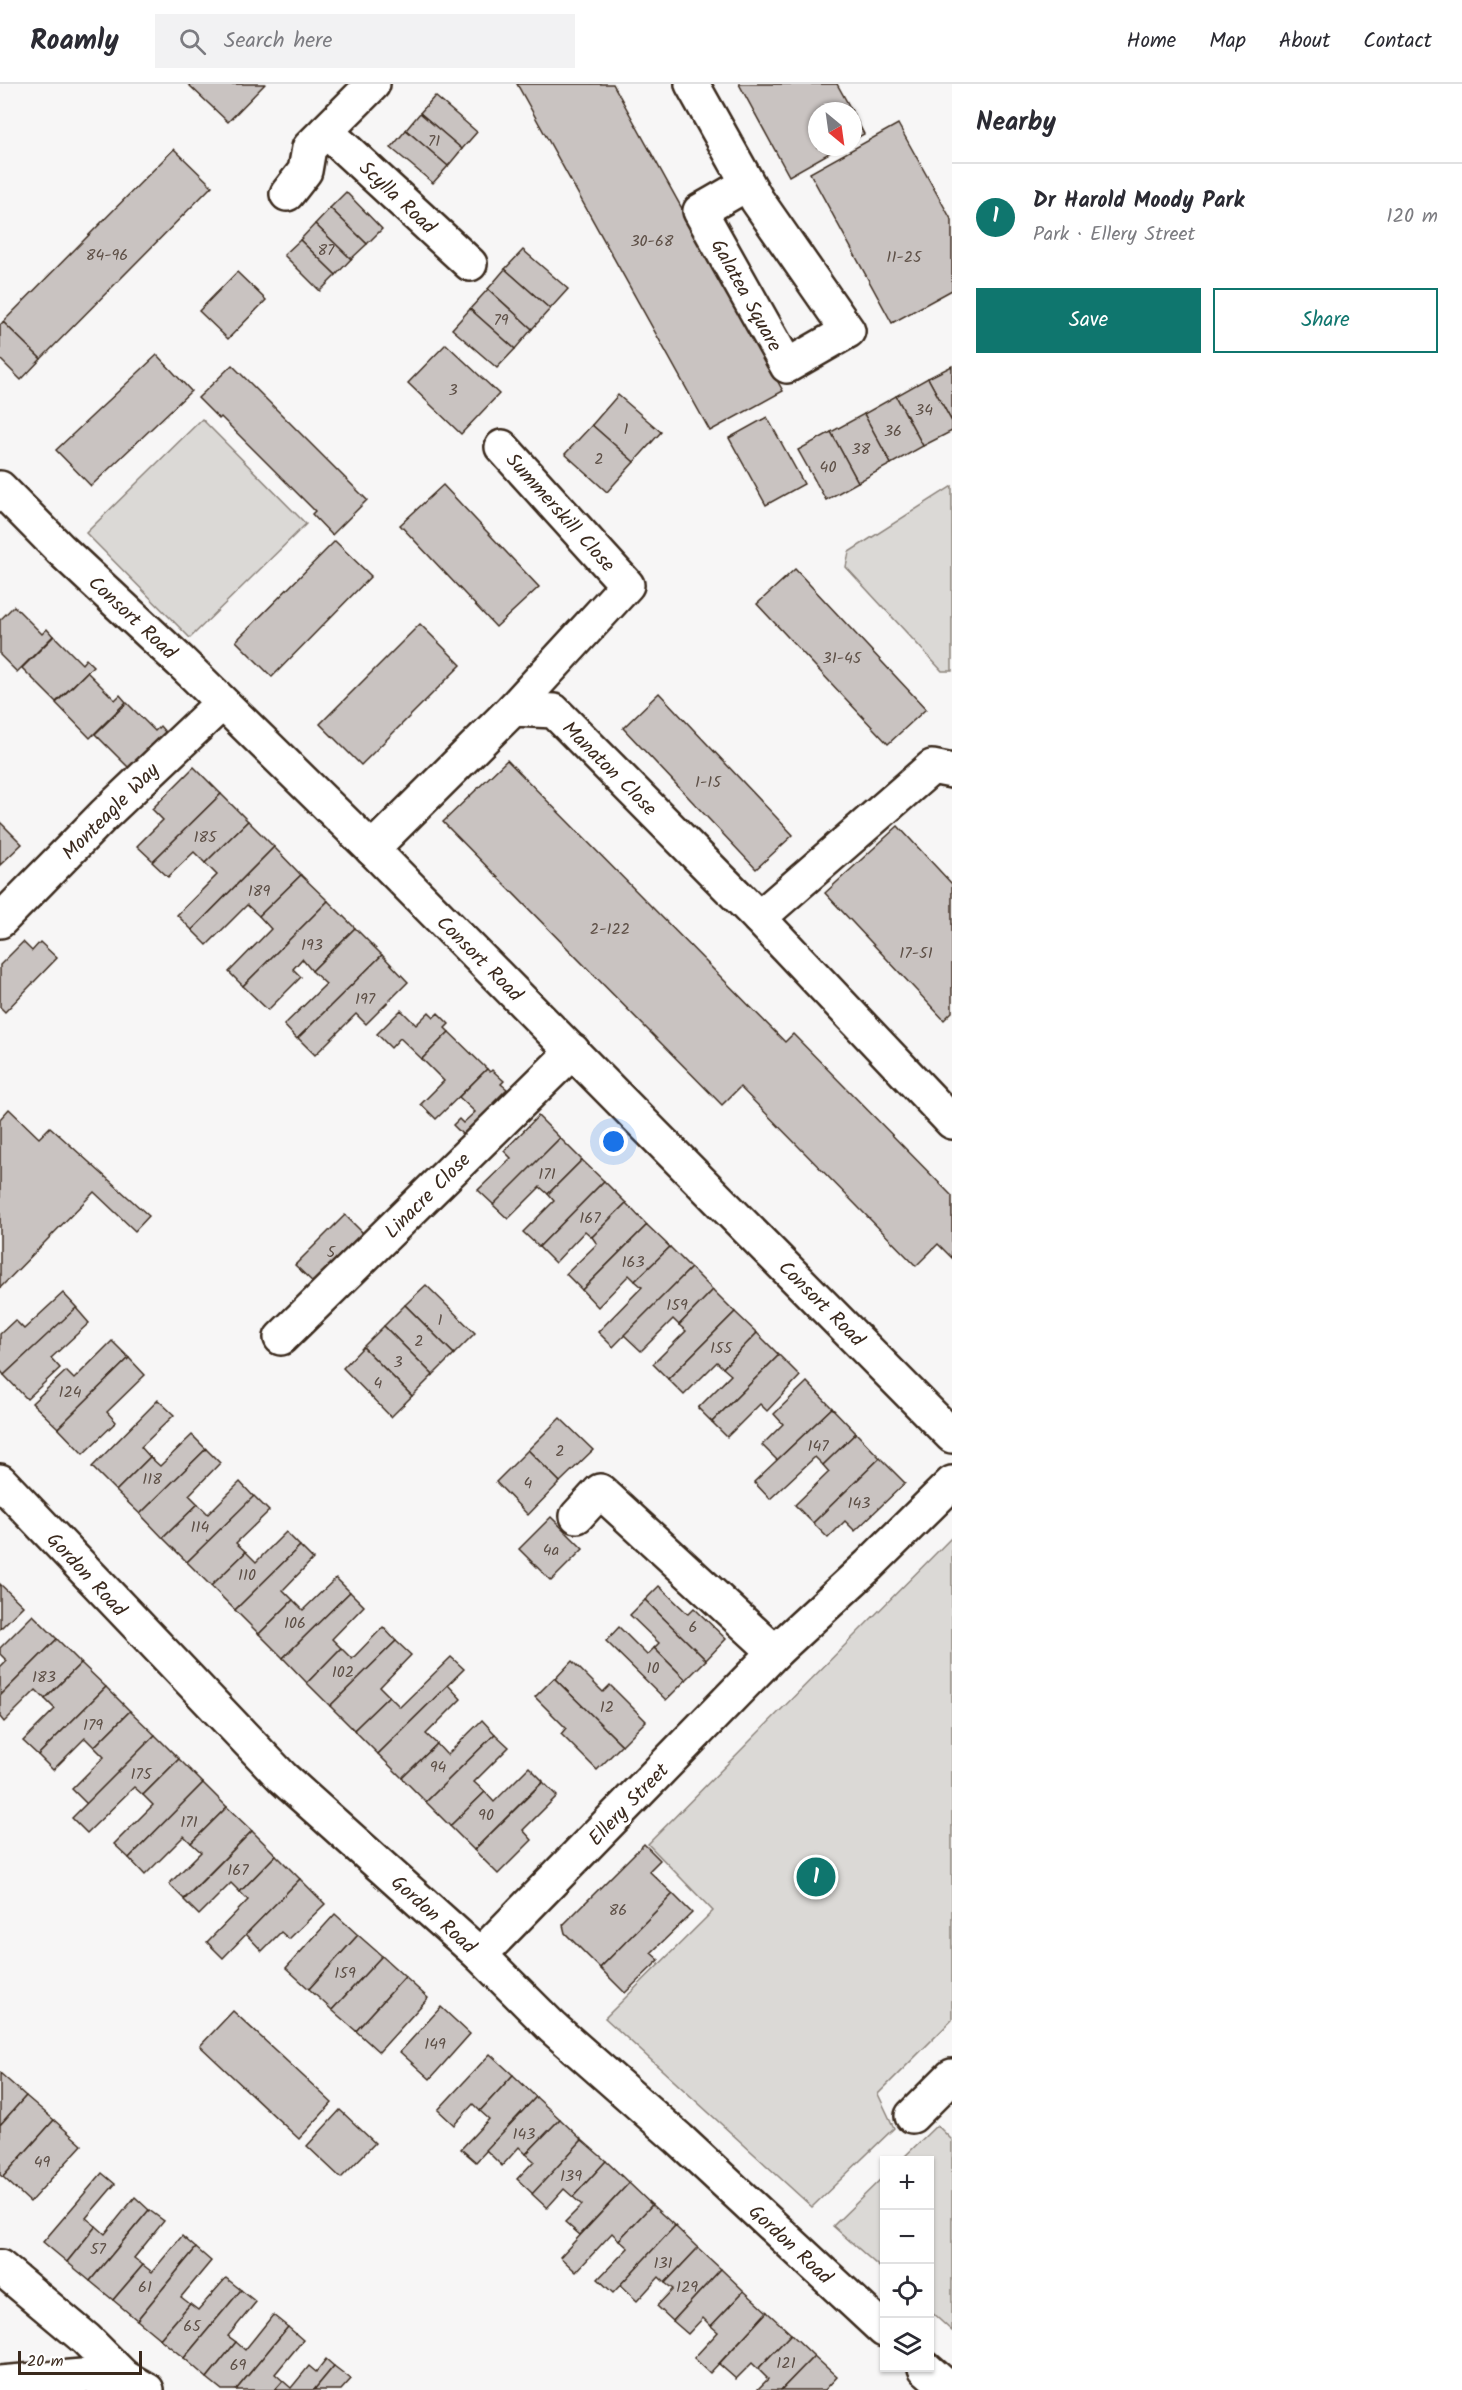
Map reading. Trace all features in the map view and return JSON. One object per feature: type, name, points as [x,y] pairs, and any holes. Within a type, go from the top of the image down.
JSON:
[{"type":"street","points":[[287,194],[305,171],[309,148],[373,84]]},
{"type":"street","name":"Galatea Square","points":[[692,84],[747,184],[848,331],[787,366],[700,211],[747,184]]},
{"type":"street","name":"Scylla Road","points":[[326,131],[470,264]]},
{"type":"street","name":"Summerskill Close","points":[[502,447],[627,585],[513,710]]},
{"type":"street","name":"Consort Road","points":[[0,488],[60,549],[372,849],[952,1436]]},
{"type":"street","name":"Monteagle Way","points":[[0,921],[104,814],[222,703]]},
{"type":"street","points":[[372,849],[513,710]]},
{"type":"street","name":"Manaton Close","points":[[513,710],[554,711],[759,918],[952,1122]]},
{"type":"street","points":[[759,918],[932,767],[952,771]]},
{"type":"street","name":"Linacre Close","points":[[281,1338],[573,1051]]},
{"type":"street","name":"Gordon Road","points":[[0,1481],[283,1778],[480,1955],[552,2027],[686,2146],[880,2325]]},
{"type":"street","name":"Ellery Street","points":[[480,1955],[775,1652],[869,1565],[952,1483]]},
{"type":"street","points":[[577,1515],[600,1491],[775,1652]]},
{"type":"street","points":[[912,2116],[952,2076]]},
{"type":"street","points":[[0,2266],[135,2384]]},
{"type":"street","points":[[931,2372],[950,2390]]},
{"type":"street","points":[[0,2383],[82,2376],[135,2384]]},
{"type":"shaded area","points":[[202,419],[306,524],[190,638],[86,533]]},
{"type":"shaded area","points":[[952,486],[952,671],[942,671],[846,567],[849,552]]},
{"type":"shaded area","points":[[952,1537],[952,2020],[878,2094],[894,2128],[812,2207],[605,2018],[713,1911],[648,1844]]},
{"type":"shaded area","points":[[937,2125],[952,2140],[952,2331],[934,2315],[934,2156],[905,2156]]},
{"type":"shaded area","points":[[880,2180],[880,2267],[833,2226]]},
{"type":"building","points":[[188,84],[265,84],[228,122]]},
{"type":"building","points":[[517,84],[613,84],[783,391],[710,431]]},
{"type":"building","points":[[739,84],[837,84],[847,102],[808,102],[808,156],[824,156],[789,176]]},
{"type":"building","points":[[435,96],[477,132],[462,149],[420,113]]},
{"type":"building","points":[[420,113],[462,149],[448,166],[406,130]]},
{"type":"building","points":[[898,124],[952,221],[952,290],[892,323],[810,173],[841,156],[862,156],[862,144]]},
{"type":"building","points":[[406,130],[448,166],[433,183],[391,148]]},
{"type":"building","points":[[174,149],[212,186],[41,359],[3,322]]},
{"type":"building","points":[[346,192],[382,229],[367,244],[330,208]]},
{"type":"building","points":[[330,208],[367,244],[351,259],[315,224]]},
{"type":"building","points":[[315,224],[351,259],[336,275],[300,240]]},
{"type":"building","points":[[300,240],[336,275],[320,291],[284,255]]},
{"type":"building","points":[[523,250],[568,289],[550,309],[505,269]]},
{"type":"building","points":[[505,269],[550,309],[532,329],[488,289]]},
{"type":"building","points":[[237,272],[266,300],[228,339],[199,311]]},
{"type":"building","points":[[488,289],[532,329],[515,349],[470,309]]},
{"type":"building","points":[[470,309],[515,349],[497,368],[452,329]]},
{"type":"building","points":[[3,322],[41,359],[21,380],[0,359],[0,325]]},
{"type":"building","points":[[446,344],[499,394],[461,434],[408,383]]},
{"type":"building","points":[[157,355],[191,391],[91,486],[56,450]]},
{"type":"building","points":[[232,365],[367,500],[332,535],[312,514],[315,511],[221,417],[219,419],[198,398]]},
{"type":"building","points":[[952,366],[952,422],[928,378]]},
{"type":"building","points":[[928,378],[952,422],[952,431],[923,446],[896,396]]},
{"type":"building","points":[[618,395],[661,432],[634,462],[592,425]]},
{"type":"building","points":[[896,396],[923,446],[891,464],[864,414]]},
{"type":"building","points":[[864,414],[891,464],[858,482],[831,432]]},
{"type":"building","points":[[767,417],[804,484],[766,505],[729,438]]},
{"type":"building","points":[[592,425],[634,462],[607,492],[565,454]]},
{"type":"building","points":[[831,432],[858,482],[826,500],[798,450]]},
{"type":"building","points":[[443,485],[539,587],[496,627],[400,525]]},
{"type":"building","points":[[335,541],[371,576],[272,677],[236,641]]},
{"type":"building","points":[[795,569],[926,709],[888,744],[757,604]]},
{"type":"building","points":[[14,606],[42,634],[47,629],[53,636],[17,672],[0,655],[0,620]]},
{"type":"building","points":[[420,624],[461,665],[361,765],[320,724]]},
{"type":"building","points":[[54,636],[82,664],[86,659],[93,666],[56,702],[22,668]]},
{"type":"building","points":[[87,672],[115,700],[120,695],[126,702],[90,738],[56,703]]},
{"type":"building","points":[[659,693],[793,835],[756,869],[623,728]]},
{"type":"building","points":[[127,703],[155,731],[160,726],[166,733],[130,769],[95,734]]},
{"type":"building","points":[[507,760],[785,1042],[793,1034],[952,1196],[952,1258],[938,1244],[916,1266],[740,1087],[722,1105],[443,822]]},
{"type":"building","points":[[194,767],[221,794],[153,861],[137,846],[163,820],[152,809]]},
{"type":"building","points":[[221,794],[248,821],[205,863],[194,852],[168,877],[152,862]]},
{"type":"building","points":[[248,821],[274,847],[192,930],[177,915],[217,875],[205,863]]},
{"type":"building","points":[[0,822],[22,844],[0,865]]},
{"type":"building","points":[[898,826],[952,884],[952,1012],[944,1020],[825,893]]},
{"type":"building","points":[[274,847],[301,875],[259,916],[247,905],[207,945],[192,930]]},
{"type":"building","points":[[301,875],[328,901],[243,986],[229,972],[271,929],[259,916]]},
{"type":"building","points":[[328,901],[355,928],[312,971],[302,959],[293,969],[301,977],[268,1010],[243,986]]},
{"type":"building","points":[[355,928],[382,955],[297,1039],[284,1025],[326,984],[312,971]]},
{"type":"building","points":[[23,942],[32,951],[40,942],[57,958],[5,1012],[0,1007],[0,965]]},
{"type":"building","points":[[382,955],[408,982],[366,1024],[356,1014],[315,1055],[298,1038]]},
{"type":"building","points":[[401,1010],[416,1025],[429,1012],[434,1017],[438,1013],[449,1024],[445,1028],[449,1032],[422,1059],[400,1038],[391,1048],[377,1034]]},
{"type":"building","points":[[449,1032],[487,1069],[436,1119],[421,1104],[444,1081],[422,1059]]},
{"type":"building","points":[[487,1069],[490,1072],[492,1070],[504,1081],[501,1084],[507,1089],[493,1103],[504,1116],[474,1146],[453,1125],[459,1119],[463,1123],[475,1112],[459,1097]]},
{"type":"building","points":[[9,1109],[39,1138],[50,1127],[149,1216],[135,1231],[94,1192],[0,1288],[0,1119]]},
{"type":"building","points":[[538,1116],[560,1138],[494,1205],[478,1190],[511,1158],[504,1151]]},
{"type":"building","points":[[560,1138],[582,1160],[548,1194],[540,1187],[508,1219],[493,1205]]},
{"type":"building","points":[[582,1160],[604,1181],[539,1247],[523,1232],[554,1201],[548,1194]]},
{"type":"building","points":[[604,1181],[626,1203],[592,1237],[585,1231],[555,1263],[539,1247]]},
{"type":"building","points":[[626,1203],[647,1225],[582,1290],[566,1274],[597,1244],[592,1237]]},
{"type":"building","points":[[345,1215],[367,1237],[317,1286],[295,1265]]},
{"type":"building","points":[[647,1225],[670,1247],[635,1281],[629,1275],[598,1307],[582,1290]]},
{"type":"building","points":[[670,1247],[691,1268],[613,1347],[598,1332],[642,1287],[635,1281]]},
{"type":"building","points":[[691,1268],[713,1290],[679,1325],[673,1319],[641,1351],[624,1335]]},
{"type":"building","points":[[426,1285],[475,1333],[454,1354],[405,1305]]},
{"type":"building","points":[[713,1290],[735,1312],[668,1379],[653,1364],[686,1331],[679,1325]]},
{"type":"building","points":[[63,1293],[77,1308],[4,1375],[0,1370],[0,1334],[15,1320],[24,1329]]},
{"type":"building","points":[[405,1305],[454,1354],[433,1375],[384,1326]]},
{"type":"building","points":[[76,1308],[89,1323],[51,1358],[60,1368],[27,1399],[4,1375]]},
{"type":"building","points":[[735,1312],[757,1333],[723,1368],[717,1362],[684,1395],[668,1379]]},
{"type":"building","points":[[384,1326],[433,1375],[412,1396],[363,1347]]},
{"type":"building","points":[[757,1333],[779,1355],[712,1422],[698,1408],[731,1375],[723,1368]]},
{"type":"building","points":[[112,1341],[129,1358],[58,1428],[32,1403],[66,1371],[74,1379]]},
{"type":"building","points":[[363,1347],[412,1396],[391,1417],[343,1368]]},
{"type":"building","points":[[779,1355],[800,1376],[767,1411],[760,1404],[727,1437],[712,1422]]},
{"type":"building","points":[[129,1358],[145,1375],[107,1412],[116,1422],[83,1454],[58,1428]]},
{"type":"building","points":[[807,1382],[832,1408],[777,1460],[762,1445],[783,1424],[774,1414]]},
{"type":"building","points":[[158,1400],[174,1415],[141,1447],[150,1457],[116,1491],[92,1467]]},
{"type":"building","points":[[832,1408],[856,1433],[823,1465],[815,1457],[770,1499],[754,1482]]},
{"type":"building","points":[[560,1418],[593,1450],[560,1482],[528,1450]]},
{"type":"building","points":[[856,1433],[880,1458],[813,1523],[795,1505],[829,1472],[823,1465]]},
{"type":"building","points":[[192,1435],[206,1449],[140,1514],[116,1491],[150,1457],[160,1466]]},
{"type":"building","points":[[206,1449],[220,1463],[189,1495],[198,1504],[163,1538],[140,1514]]},
{"type":"building","points":[[528,1450],[560,1482],[528,1515],[496,1482]]},
{"type":"building","points":[[880,1458],[905,1483],[855,1531],[845,1521],[828,1538],[813,1523]]},
{"type":"building","points":[[240,1482],[254,1497],[187,1562],[163,1538],[198,1504],[208,1514]]},
{"type":"building","points":[[254,1496],[269,1511],[236,1543],[246,1552],[211,1586],[187,1562]]},
{"type":"building","points":[[551,1517],[583,1549],[551,1581],[519,1549]]},
{"type":"building","points":[[286,1532],[300,1546],[235,1610],[211,1586],[246,1552],[256,1562]]},
{"type":"building","points":[[300,1546],[313,1559],[283,1590],[293,1600],[259,1634],[235,1610]]},
{"type":"building","points":[[336,1578],[350,1592],[283,1658],[259,1634],[293,1600],[303,1610]]},
{"type":"building","points":[[0,1584],[23,1606],[0,1629]]},
{"type":"building","points":[[659,1586],[688,1614],[694,1608],[726,1639],[706,1660],[645,1600]]},
{"type":"building","points":[[350,1592],[364,1606],[332,1639],[341,1648],[307,1683],[283,1658]]},
{"type":"building","points":[[645,1600],[706,1660],[686,1680],[654,1648],[659,1643],[630,1615]]},
{"type":"building","points":[[33,1615],[57,1639],[0,1696],[0,1668],[7,1661],[0,1654],[0,1648]]},
{"type":"building","points":[[383,1627],[396,1641],[330,1706],[307,1683],[341,1648],[352,1659]]},
{"type":"building","points":[[619,1627],[647,1655],[654,1648],[686,1680],[666,1700],[606,1641]]},
{"type":"building","points":[[57,1639],[81,1663],[45,1699],[36,1690],[4,1722],[0,1717],[0,1696]]},
{"type":"building","points":[[396,1641],[411,1655],[380,1687],[389,1696],[354,1730],[330,1706]]},
{"type":"building","points":[[451,1657],[464,1669],[378,1754],[354,1730],[389,1696],[400,1707]]},
{"type":"building","points":[[572,1661],[603,1692],[610,1685],[646,1721],[622,1745],[555,1679]]},
{"type":"building","points":[[81,1663],[106,1687],[38,1755],[23,1741],[55,1709],[45,1699]]},
{"type":"building","points":[[554,1678],[622,1745],[597,1770],[561,1734],[566,1728],[535,1697]]},
{"type":"building","points":[[448,1685],[461,1699],[426,1734],[437,1744],[402,1778],[378,1754]]},
{"type":"building","points":[[106,1687],[130,1711],[94,1747],[85,1738],[53,1770],[38,1755]]},
{"type":"building","points":[[130,1711],[155,1735],[87,1804],[72,1789],[104,1757],[94,1747]]},
{"type":"building","points":[[482,1720],[495,1734],[426,1802],[402,1778],[437,1744],[447,1755]]},
{"type":"building","points":[[495,1734],[509,1747],[474,1782],[485,1792],[450,1826],[426,1802]]},
{"type":"building","points":[[155,1735],[179,1759],[143,1795],[134,1787],[87,1833],[72,1818]]},
{"type":"building","points":[[179,1759],[203,1783],[129,1858],[114,1844],[153,1805],[143,1795]]},
{"type":"building","points":[[529,1767],[543,1781],[474,1850],[450,1826],[485,1792],[494,1802]]},
{"type":"building","points":[[543,1782],[557,1796],[523,1830],[532,1840],[498,1874],[474,1850]]},
{"type":"building","points":[[203,1783],[227,1807],[191,1843],[184,1836],[145,1875],[129,1858]]},
{"type":"building","points":[[227,1807],[252,1831],[184,1899],[169,1884],[201,1852],[191,1843]]},
{"type":"building","points":[[252,1831],[276,1855],[240,1892],[231,1883],[199,1915],[184,1900]]},
{"type":"building","points":[[644,1844],[660,1860],[649,1871],[673,1894],[600,1968],[565,1933],[563,1925]]},
{"type":"building","points":[[276,1855],[300,1879],[223,1958],[207,1942],[248,1900],[240,1892]]},
{"type":"building","points":[[300,1879],[325,1904],[289,1939],[281,1932],[262,1951],[246,1934]]},
{"type":"building","points":[[673,1894],[692,1913],[651,1953],[659,1960],[625,1993],[600,1968]]},
{"type":"building","points":[[335,1914],[358,1935],[309,1989],[286,1968]]},
{"type":"building","points":[[358,1935],[382,1956],[332,2010],[309,1989]]},
{"type":"building","points":[[382,1956],[405,1977],[356,2031],[332,2010]]},
{"type":"building","points":[[405,1977],[428,1998],[379,2052],[356,2031]]},
{"type":"building","points":[[441,2007],[470,2034],[430,2079],[400,2052]]},
{"type":"building","points":[[233,2011],[332,2103],[299,2139],[200,2046]]},
{"type":"building","points":[[490,2054],[513,2075],[480,2111],[473,2104],[454,2125],[438,2110]]},
{"type":"building","points":[[0,2073],[26,2096],[0,2125]]},
{"type":"building","points":[[513,2075],[536,2097],[476,2162],[461,2149],[489,2119],[480,2111]]},
{"type":"building","points":[[26,2096],[54,2120],[3,2177],[0,2175],[0,2125]]},
{"type":"building","points":[[536,2097],[560,2119],[526,2154],[519,2147],[502,2166],[486,2150]]},
{"type":"building","points":[[340,2110],[375,2143],[341,2178],[307,2146]]},
{"type":"building","points":[[560,2119],[582,2140],[533,2194],[517,2179],[534,2161],[526,2154]]},
{"type":"building","points":[[54,2120],[82,2145],[30,2202],[3,2177]]},
{"type":"building","points":[[582,2140],[606,2161],[573,2197],[564,2189],[547,2208],[532,2194]]},
{"type":"building","points":[[606,2161],[629,2183],[580,2235],[565,2222],[582,2205],[573,2197]]},
{"type":"building","points":[[102,2173],[115,2184],[86,2218],[96,2226],[67,2262],[43,2242]]},
{"type":"building","points":[[629,2183],[652,2205],[619,2240],[612,2233],[576,2272],[560,2257]]},
{"type":"building","points":[[135,2197],[149,2210],[90,2281],[67,2262],[96,2226],[105,2234]]},
{"type":"building","points":[[652,2205],[675,2226],[613,2293],[598,2279],[628,2248],[619,2240]]},
{"type":"building","points":[[149,2210],[164,2221],[134,2258],[143,2265],[113,2300],[90,2281]]},
{"type":"building","points":[[675,2226],[698,2248],[665,2283],[659,2277],[637,2301],[620,2285]]},
{"type":"building","points":[[182,2236],[196,2248],[137,2320],[113,2300],[143,2265],[152,2272]]},
{"type":"building","points":[[196,2248],[211,2261],[181,2297],[190,2304],[160,2339],[137,2320]]},
{"type":"building","points":[[698,2248],[721,2269],[673,2321],[657,2306],[673,2289],[665,2283]]},
{"type":"building","points":[[721,2269],[744,2291],[711,2326],[703,2318],[688,2334],[673,2321]]},
{"type":"building","points":[[226,2278],[241,2290],[184,2358],[160,2339],[190,2304],[198,2310]]},
{"type":"building","points":[[241,2290],[256,2302],[228,2336],[236,2342],[207,2378],[184,2358]]},
{"type":"building","points":[[744,2291],[767,2312],[710,2373],[694,2358],[718,2332],[711,2326]]},
{"type":"building","points":[[767,2312],[791,2334],[758,2369],[752,2363],[736,2379],[719,2364]]},
{"type":"building","points":[[273,2315],[288,2327],[236,2390],[222,2390],[207,2378],[236,2342],[245,2350]]},
{"type":"building","points":[[288,2327],[303,2340],[275,2374],[283,2381],[275,2390],[236,2390]]},
{"type":"building","points":[[791,2334],[814,2356],[781,2390],[757,2390],[768,2379],[758,2369]]},
{"type":"building","points":[[814,2356],[837,2377],[825,2390],[781,2390]]},
{"type":"building","points":[[326,2359],[334,2366],[314,2390],[275,2390],[283,2381],[291,2388],[309,2366],[316,2372]]},
{"type":"building","points":[[334,2366],[351,2379],[341,2390],[314,2390]]},
{"type":"place","name":"Dr Harold Moody Park","points":[[816,1877]]}]
